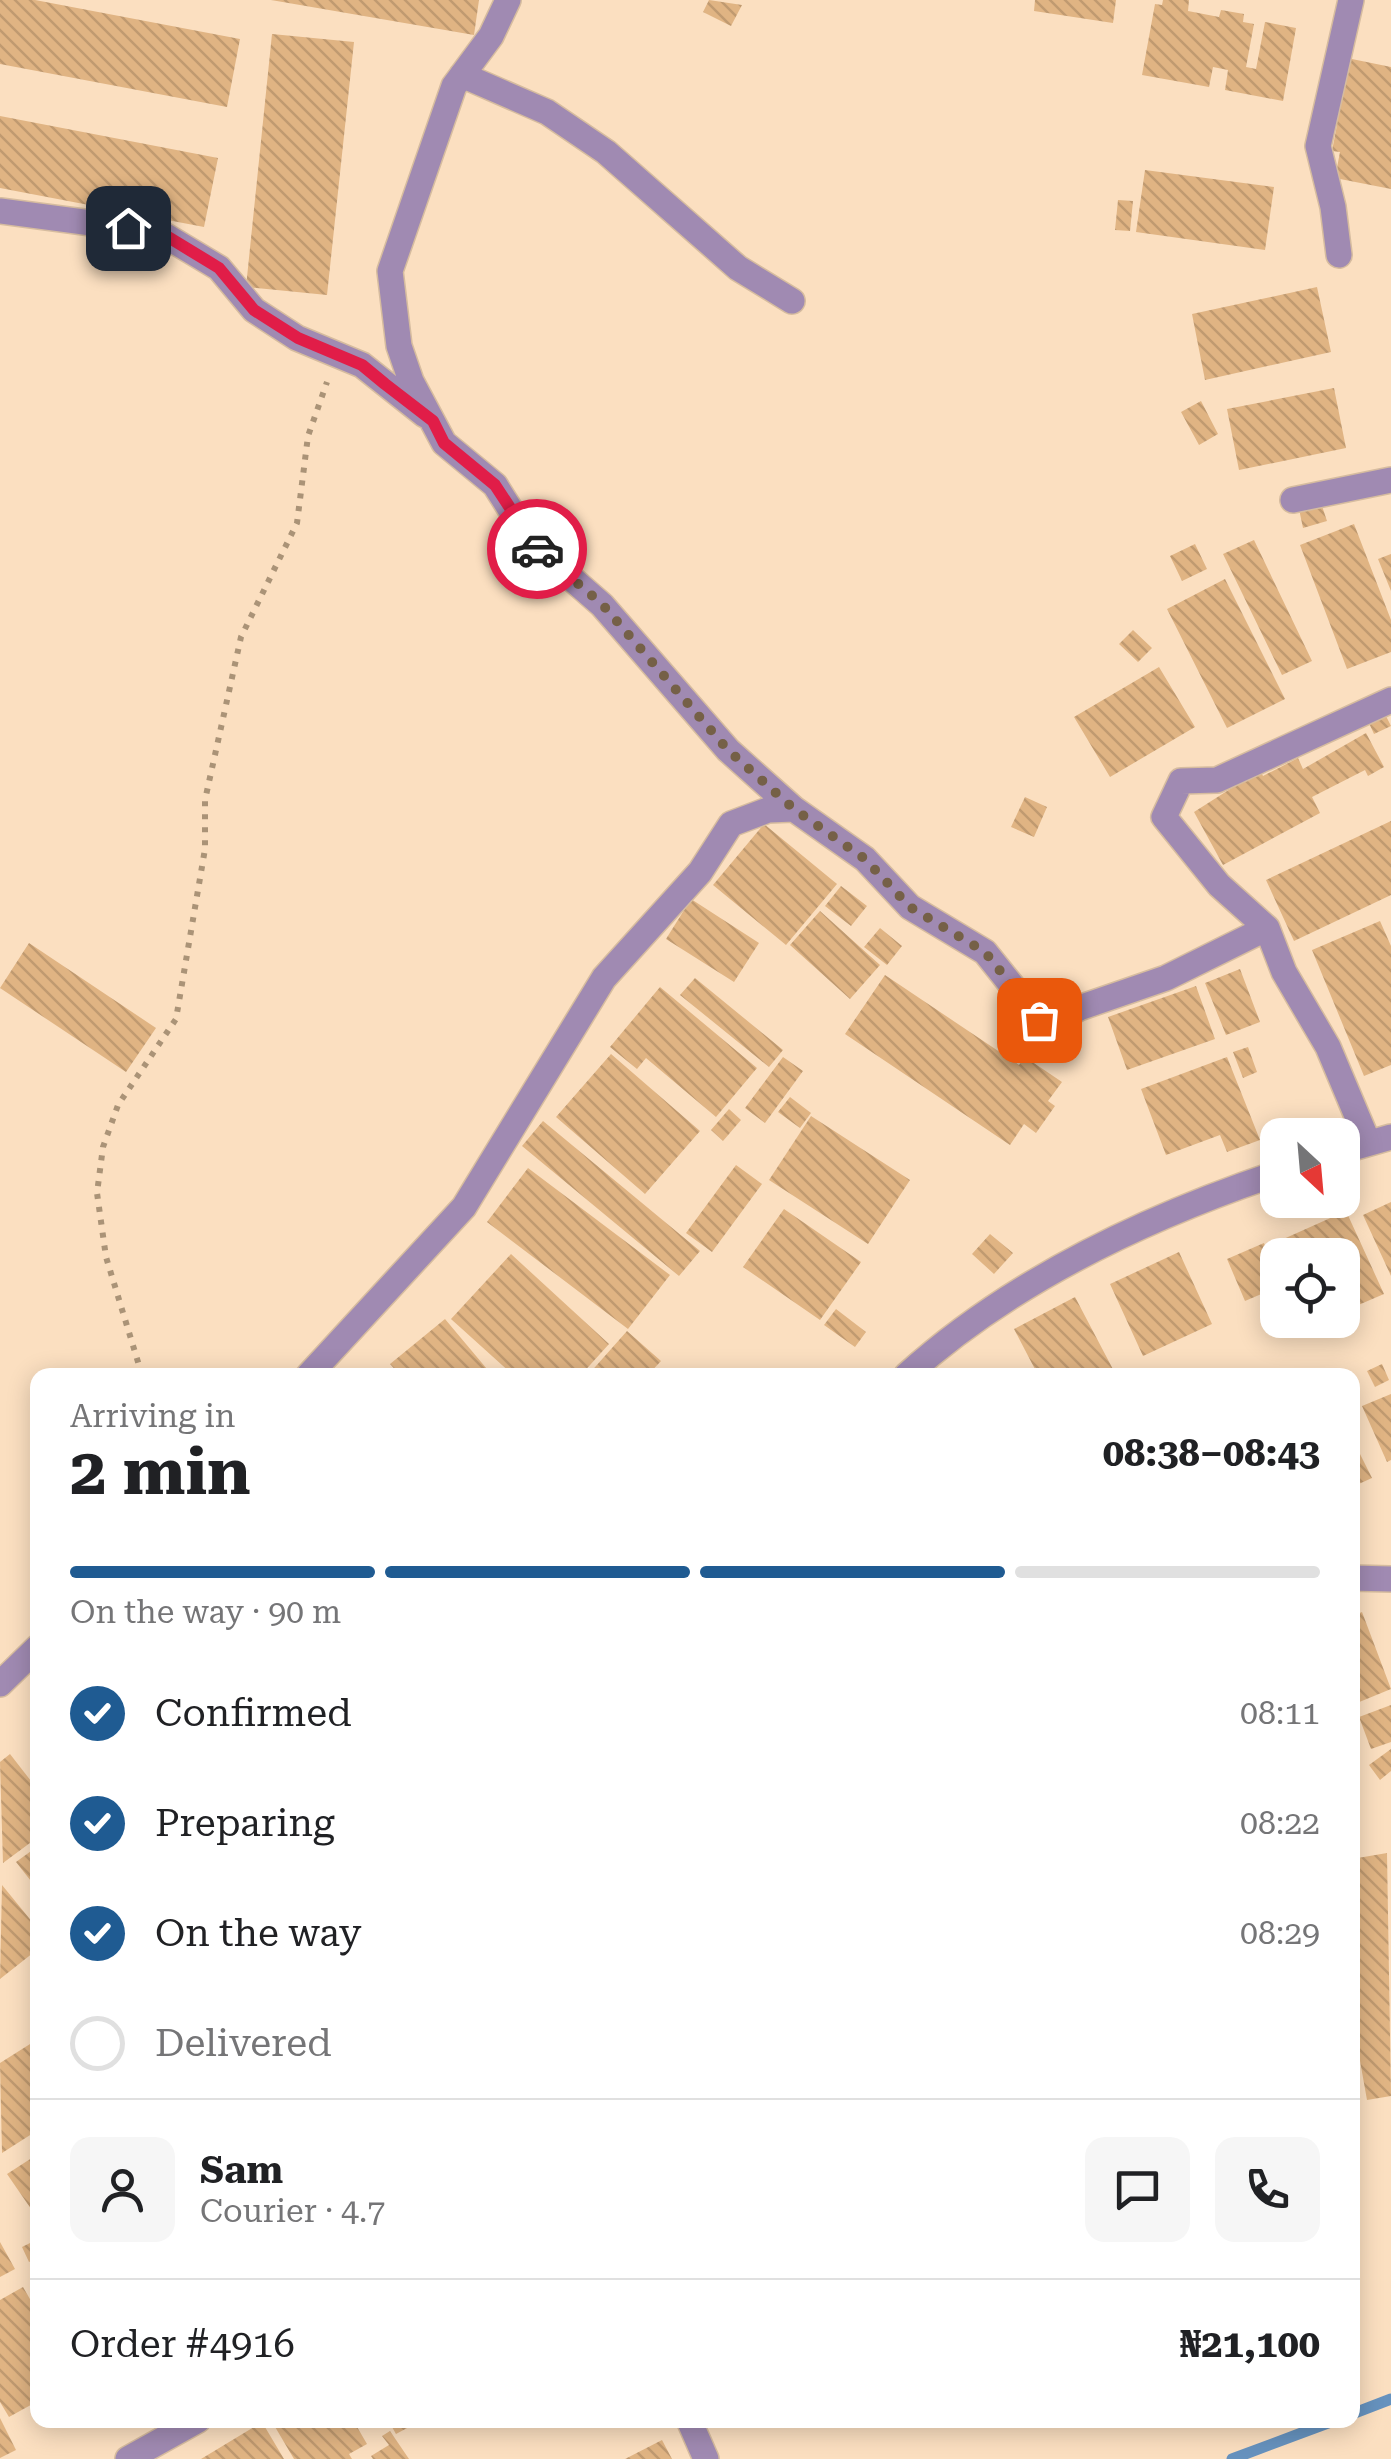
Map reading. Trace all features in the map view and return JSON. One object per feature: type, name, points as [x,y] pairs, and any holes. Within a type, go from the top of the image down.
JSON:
[{"type":"street","points":[[508,0],[491,36],[462,75],[430,150],[390,271],[400,346],[444,443],[495,485],[532,544],[602,604],[728,750],[794,809],[865,859],[910,907],[985,952],[1025,1002],[1026,1012],[1039,1020],[1056,1021],[1079,1008],[1166,978],[1268,928]]},
{"type":"street","points":[[1338,255],[1333,207],[1318,146],[1351,0]]},
{"type":"street","points":[[462,75],[546,112],[606,152],[738,268],[792,301]]},
{"type":"street","points":[[0,211],[160,232],[219,268],[254,310],[298,338],[362,365],[433,421]]},
{"type":"street","points":[[1294,500],[1391,480]]},
{"type":"street","points":[[1380,1140],[1284,972],[1268,928],[1219,885],[1164,817],[1181,781],[1217,780],[1391,700]]},
{"type":"street","points":[[315,1368],[464,1207],[604,978],[700,872],[731,824],[768,810],[794,809]]},
{"type":"street","points":[[914,1368],[1009,1298],[1105,1246],[1260,1181]]},
{"type":"street","points":[[1360,1578],[1391,1579]]},
{"type":"street","points":[[0,1684],[30,1655]]},
{"type":"street","points":[[128,2459],[184,2428]]},
{"type":"street","points":[[692,2428],[706,2459]]},
{"type":"path","points":[[140,1368],[106,1257],[97,1193],[102,1148],[118,1105],[176,1019],[204,850],[205,800],[241,637],[297,523],[308,436],[322,403],[333,353]]},
{"type":"building","points":[[0,0],[35,0],[240,39],[227,107],[0,64]]},
{"type":"building","points":[[271,0],[479,0],[474,35]]},
{"type":"building","points":[[709,0],[742,5],[731,26],[703,12]]},
{"type":"building","points":[[1035,0],[1116,0],[1113,23],[1034,11]]},
{"type":"building","points":[[1163,0],[1189,0],[1188,11],[1219,17],[1221,10],[1244,14],[1243,22],[1254,24],[1246,67],[1256,69],[1265,22],[1296,28],[1283,101],[1225,90],[1228,70],[1213,67],[1209,87],[1142,75],[1155,4],[1162,5]]},
{"type":"building","points":[[272,34],[354,42],[327,295],[246,287]]},
{"type":"building","points":[[1347,58],[1391,67],[1391,189],[1335,178],[1340,152],[1332,151],[1337,125],[1330,123]]},
{"type":"building","points":[[0,116],[218,158],[204,227],[0,188]]},
{"type":"building","points":[[1145,170],[1274,187],[1265,250],[1136,232]]},
{"type":"building","points":[[1118,200],[1133,201],[1130,231],[1115,230]]},
{"type":"building","points":[[1317,287],[1331,352],[1205,380],[1192,314]]},
{"type":"building","points":[[1334,388],[1346,448],[1239,470],[1227,409]]},
{"type":"building","points":[[1201,401],[1218,434],[1199,445],[1181,412]]},
{"type":"building","points":[[1321,503],[1327,521],[1303,528],[1299,509]]},
{"type":"building","points":[[1354,524],[1391,620],[1391,652],[1347,669],[1300,545]]},
{"type":"building","points":[[1254,540],[1312,661],[1282,675],[1223,554]]},
{"type":"building","points":[[1195,544],[1207,569],[1182,581],[1170,556]]},
{"type":"building","points":[[1391,554],[1391,591],[1378,559]]},
{"type":"building","points":[[1225,579],[1285,699],[1227,728],[1167,609]]},
{"type":"building","points":[[1133,630],[1152,648],[1138,662],[1119,644]]},
{"type":"building","points":[[1159,667],[1195,727],[1110,777],[1074,717]]},
{"type":"building","points":[[1384,712],[1391,726],[1374,734],[1368,721]]},
{"type":"building","points":[[1366,733],[1384,767],[1368,776],[1365,770],[1312,797],[1320,813],[1223,865],[1194,812],[1260,770],[1263,776],[1298,758],[1303,769]]},
{"type":"building","points":[[1025,797],[1047,807],[1034,837],[1011,827]]},
{"type":"building","points":[[1391,821],[1391,895],[1294,941],[1266,880]]},
{"type":"building","points":[[764,824],[837,884],[786,945],[713,885]]},
{"type":"building","points":[[841,886],[867,906],[851,926],[825,906]]},
{"type":"building","points":[[691,899],[759,943],[734,982],[666,939]]},
{"type":"building","points":[[820,911],[880,965],[850,999],[790,945]]},
{"type":"building","points":[[1380,921],[1391,946],[1391,1065],[1364,1076],[1312,950]]},
{"type":"building","points":[[880,928],[902,946],[887,965],[864,947]]},
{"type":"building","points":[[29,943],[156,1028],[126,1072],[0,988]]},
{"type":"building","points":[[1240,969],[1260,1022],[1226,1035],[1205,983]]},
{"type":"building","points":[[885,975],[1019,1065],[1025,1057],[1062,1082],[1048,1101],[1055,1106],[1036,1133],[1024,1124],[1010,1145],[845,1034]]},
{"type":"building","points":[[695,978],[783,1050],[769,1067],[680,995]]},
{"type":"building","points":[[1196,986],[1215,1039],[1127,1070],[1108,1017]]},
{"type":"building","points":[[660,987],[757,1068],[716,1117],[646,1058],[637,1069],[610,1047]]},
{"type":"building","points":[[1248,1047],[1257,1072],[1243,1078],[1233,1052]]},
{"type":"building","points":[[611,1054],[700,1131],[645,1194],[556,1117]]},
{"type":"building","points":[[783,1057],[803,1071],[765,1123],[745,1108]]},
{"type":"building","points":[[1227,1057],[1260,1140],[1227,1152],[1220,1135],[1166,1155],[1141,1089]]},
{"type":"building","points":[[790,1097],[811,1113],[800,1128],[778,1112]]},
{"type":"building","points":[[729,1109],[741,1120],[723,1141],[711,1130]]},
{"type":"building","points":[[811,1116],[910,1180],[868,1244],[769,1180]]},
{"type":"building","points":[[543,1121],[700,1251],[679,1276],[522,1146]]},
{"type":"building","points":[[736,1165],[762,1184],[712,1252],[686,1233]]},
{"type":"building","points":[[528,1168],[670,1275],[628,1329],[487,1222]]},
{"type":"building","points":[[1391,1202],[1391,1276],[1363,1215]]},
{"type":"building","points":[[784,1209],[861,1262],[820,1320],[743,1267]]},
{"type":"building","points":[[1330,1218],[1349,1218],[1358,1238],[1286,1238]]},
{"type":"building","points":[[990,1234],[1013,1253],[994,1274],[972,1254]]},
{"type":"building","points":[[1360,1242],[1384,1294],[1360,1304]]},
{"type":"building","points":[[1260,1245],[1260,1295],[1245,1301],[1227,1259]]},
{"type":"building","points":[[1179,1252],[1212,1324],[1143,1356],[1110,1284]]},
{"type":"building","points":[[511,1254],[609,1344],[587,1368],[505,1368],[451,1319]]},
{"type":"building","points":[[1075,1297],[1112,1368],[1034,1368],[1014,1329]]},
{"type":"building","points":[[836,1309],[866,1332],[855,1347],[824,1325]]},
{"type":"building","points":[[445,1319],[486,1368],[394,1368],[390,1364]]},
{"type":"building","points":[[627,1331],[661,1361],[654,1368],[594,1368]]},
{"type":"building","points":[[1382,1364],[1389,1380],[1375,1387],[1367,1371]]},
{"type":"building","points":[[1391,1394],[1391,1460],[1387,1462],[1362,1406]]},
{"type":"building","points":[[1360,1454],[1372,1478],[1360,1483]]},
{"type":"building","points":[[1360,1613],[1391,1689],[1360,1702]]},
{"type":"building","points":[[1391,1705],[1391,1742],[1371,1749],[1360,1717]]},
{"type":"building","points":[[1391,1749],[1391,1771],[1380,1780],[1369,1765]]},
{"type":"building","points":[[10,1754],[30,1780],[30,1843],[3,1863],[0,1762]]},
{"type":"building","points":[[30,1852],[30,1880],[16,1862]]},
{"type":"building","points":[[1387,1853],[1391,2096],[1367,2100],[1360,2061],[1360,1858]]},
{"type":"building","points":[[2,1885],[30,1919],[30,1955],[0,1979]]},
{"type":"building","points":[[30,2044],[30,2135],[2,2153],[0,2063]]},
{"type":"building","points":[[30,2159],[30,2207],[7,2174]]},
{"type":"building","points":[[0,2242],[15,2269],[0,2277]]},
{"type":"building","points":[[30,2243],[30,2262],[29,2262],[22,2247]]},
{"type":"building","points":[[23,2287],[30,2299],[30,2405],[9,2417],[0,2402],[0,2300]]},
{"type":"building","points":[[0,2418],[16,2450],[0,2458]]},
{"type":"building","points":[[252,2428],[266,2428],[284,2459],[201,2459]]},
{"type":"building","points":[[276,2428],[358,2428],[367,2444],[349,2454],[352,2459],[294,2459]]},
{"type":"building","points":[[390,2431],[409,2459],[373,2459],[371,2456],[389,2445],[382,2436]]},
{"type":"building","points":[[662,2440],[672,2459],[625,2459]]},
{"type":"waterway","points":[[1360,2411],[1391,2399]]},
{"type":"waterway","points":[[1232,2459],[1315,2428]]},
{"type":"way so far","points":[[537,549],[602,604],[728,750],[794,809],[865,859],[910,907],[985,952],[1025,1002],[1026,1012],[1039,1020]]},
{"type":"route","points":[[128,228],[160,232],[219,268],[254,310],[298,338],[362,365],[433,421],[444,443],[495,485],[537,549]]}]
